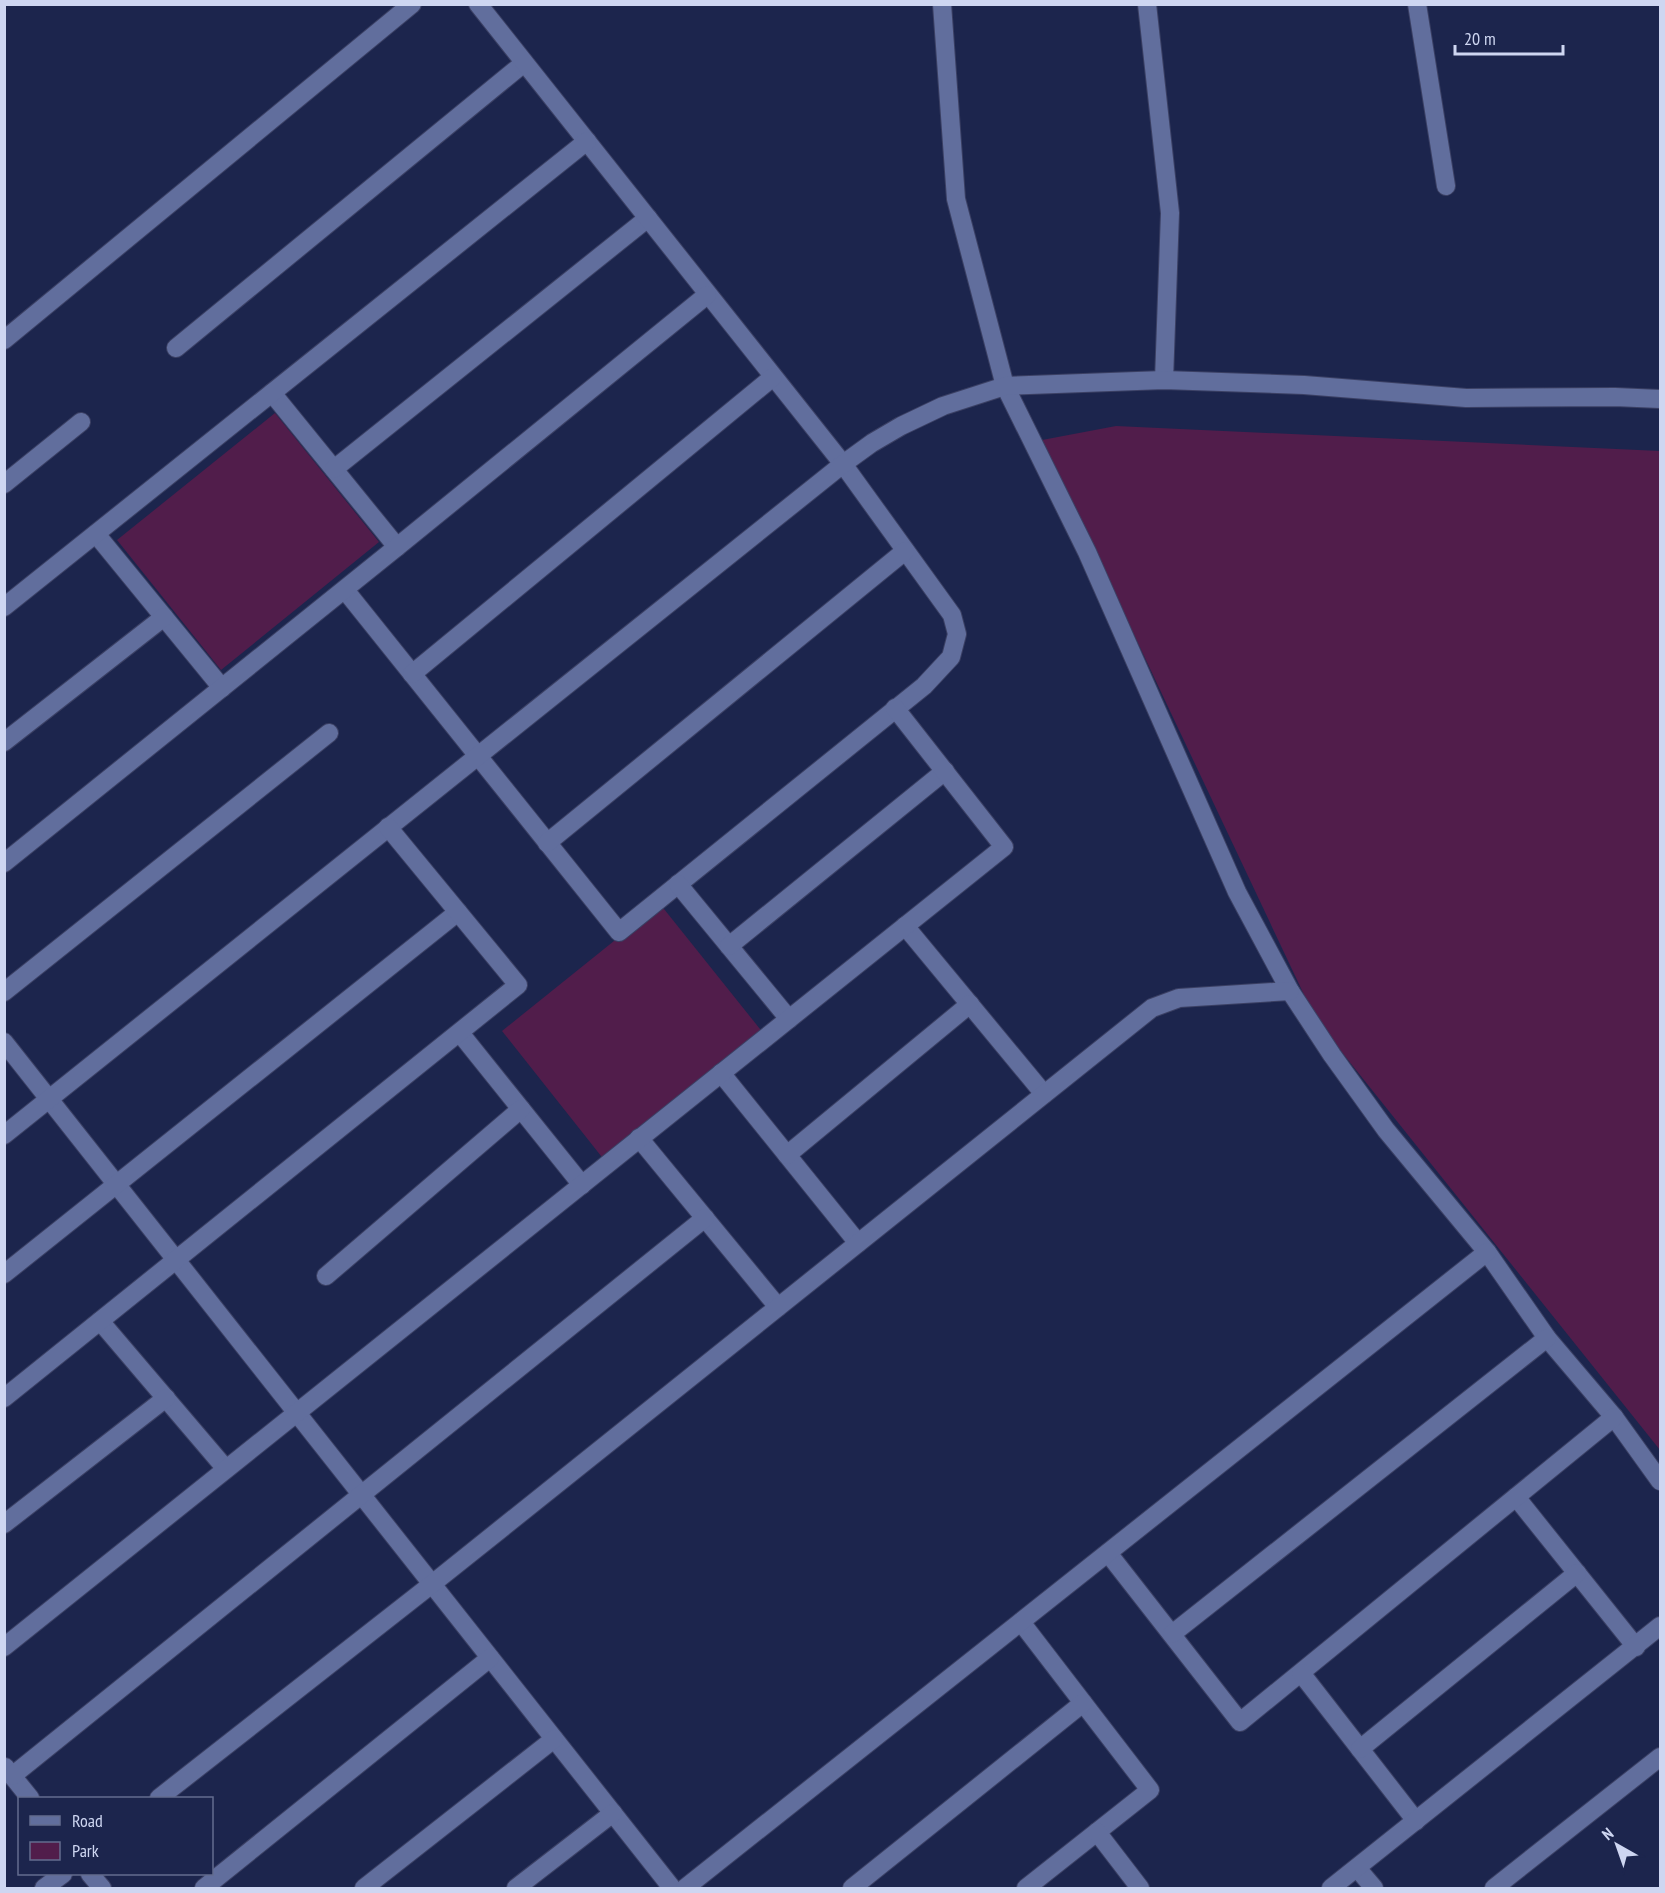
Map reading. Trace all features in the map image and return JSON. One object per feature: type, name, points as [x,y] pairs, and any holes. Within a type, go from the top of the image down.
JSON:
[{"type":"street","points":[[4,340],[412,4]]},
{"type":"street","points":[[345,590],[619,932],[924,686],[951,657],[957,634],[952,615],[843,464],[478,4]]},
{"type":"street","points":[[942,4],[956,199],[1005,386],[1087,552],[1237,892],[1290,991],[1332,1055],[1386,1130],[1487,1252],[1547,1338],[1614,1417],[1660,1481]]},
{"type":"street","points":[[1147,4],[1170,213],[1164,380]]},
{"type":"street","points":[[1417,4],[1446,186]]},
{"type":"street","points":[[176,348],[524,63]]},
{"type":"street","points":[[4,607],[587,141]]},
{"type":"street","points":[[334,470],[648,218]]},
{"type":"street","points":[[4,863],[345,590],[707,295]]},
{"type":"street","points":[[412,674],[773,377]]},
{"type":"street","points":[[4,1134],[843,464],[882,437],[943,406],[1005,386],[1164,380],[1304,385],[1466,398],[1660,399]]},
{"type":"street","points":[[272,393],[397,547]]},
{"type":"street","points":[[4,484],[81,422]]},
{"type":"street","points":[[96,534],[222,688]]},
{"type":"street","points":[[547,843],[905,551]]},
{"type":"street","points":[[4,742],[164,617]]},
{"type":"street","points":[[6,1643],[1004,847],[895,708]]},
{"type":"street","points":[[4,992],[329,733]]},
{"type":"street","points":[[729,946],[945,771]]},
{"type":"street","points":[[4,1398],[518,985],[388,828]]},
{"type":"street","points":[[678,884],[789,1019]]},
{"type":"street","points":[[4,1274],[458,912]]},
{"type":"street","points":[[905,926],[1044,1094]]},
{"type":"street","points":[[160,1797],[432,1584],[1152,1008],[1179,998],[1290,991]]},
{"type":"street","points":[[787,1155],[970,1004]]},
{"type":"street","points":[[460,1033],[582,1185]]},
{"type":"street","points":[[4,1042],[672,1888]]},
{"type":"street","points":[[721,1073],[858,1243]]},
{"type":"street","points":[[326,1276],[521,1110]]},
{"type":"street","points":[[639,1138],[778,1307]]},
{"type":"street","points":[[29,1797],[8,1771],[361,1494],[705,1218]]},
{"type":"street","points":[[685,1888],[1487,1252]]},
{"type":"street","points":[[100,1321],[226,1469]]},
{"type":"street","points":[[1172,1634],[1547,1338]]},
{"type":"street","points":[[4,1524],[166,1398]]},
{"type":"street","points":[[1108,1553],[1240,1722],[1614,1417]]},
{"type":"street","points":[[1516,1497],[1636,1647]]},
{"type":"street","points":[[1360,1749],[1577,1573]]},
{"type":"street","points":[[1021,1622],[1150,1790],[1026,1888]]},
{"type":"street","points":[[1331,1888],[1660,1626]]},
{"type":"street","points":[[204,1888],[490,1658]]},
{"type":"street","points":[[1301,1672],[1416,1821]]},
{"type":"street","points":[[852,1888],[1083,1703]]},
{"type":"street","points":[[364,1888],[554,1739]]},
{"type":"street","points":[[1494,1888],[1660,1757]]},
{"type":"street","points":[[516,1888],[613,1813]]},
{"type":"street","points":[[1097,1832],[1140,1888]]},
{"type":"street","points":[[1357,1868],[1374,1888]]},
{"type":"street","points":[[44,1888],[62,1875]]},
{"type":"street","points":[[91,1875],[102,1888]]},
{"type":"green space","points":[[275,413],[379,542],[221,670],[117,540]]},
{"type":"green space","points":[[1116,426],[1660,451],[1660,1450],[1316,1020],[1042,440]]},
{"type":"green space","points":[[660,904],[764,1034],[605,1161],[502,1031]]}]
